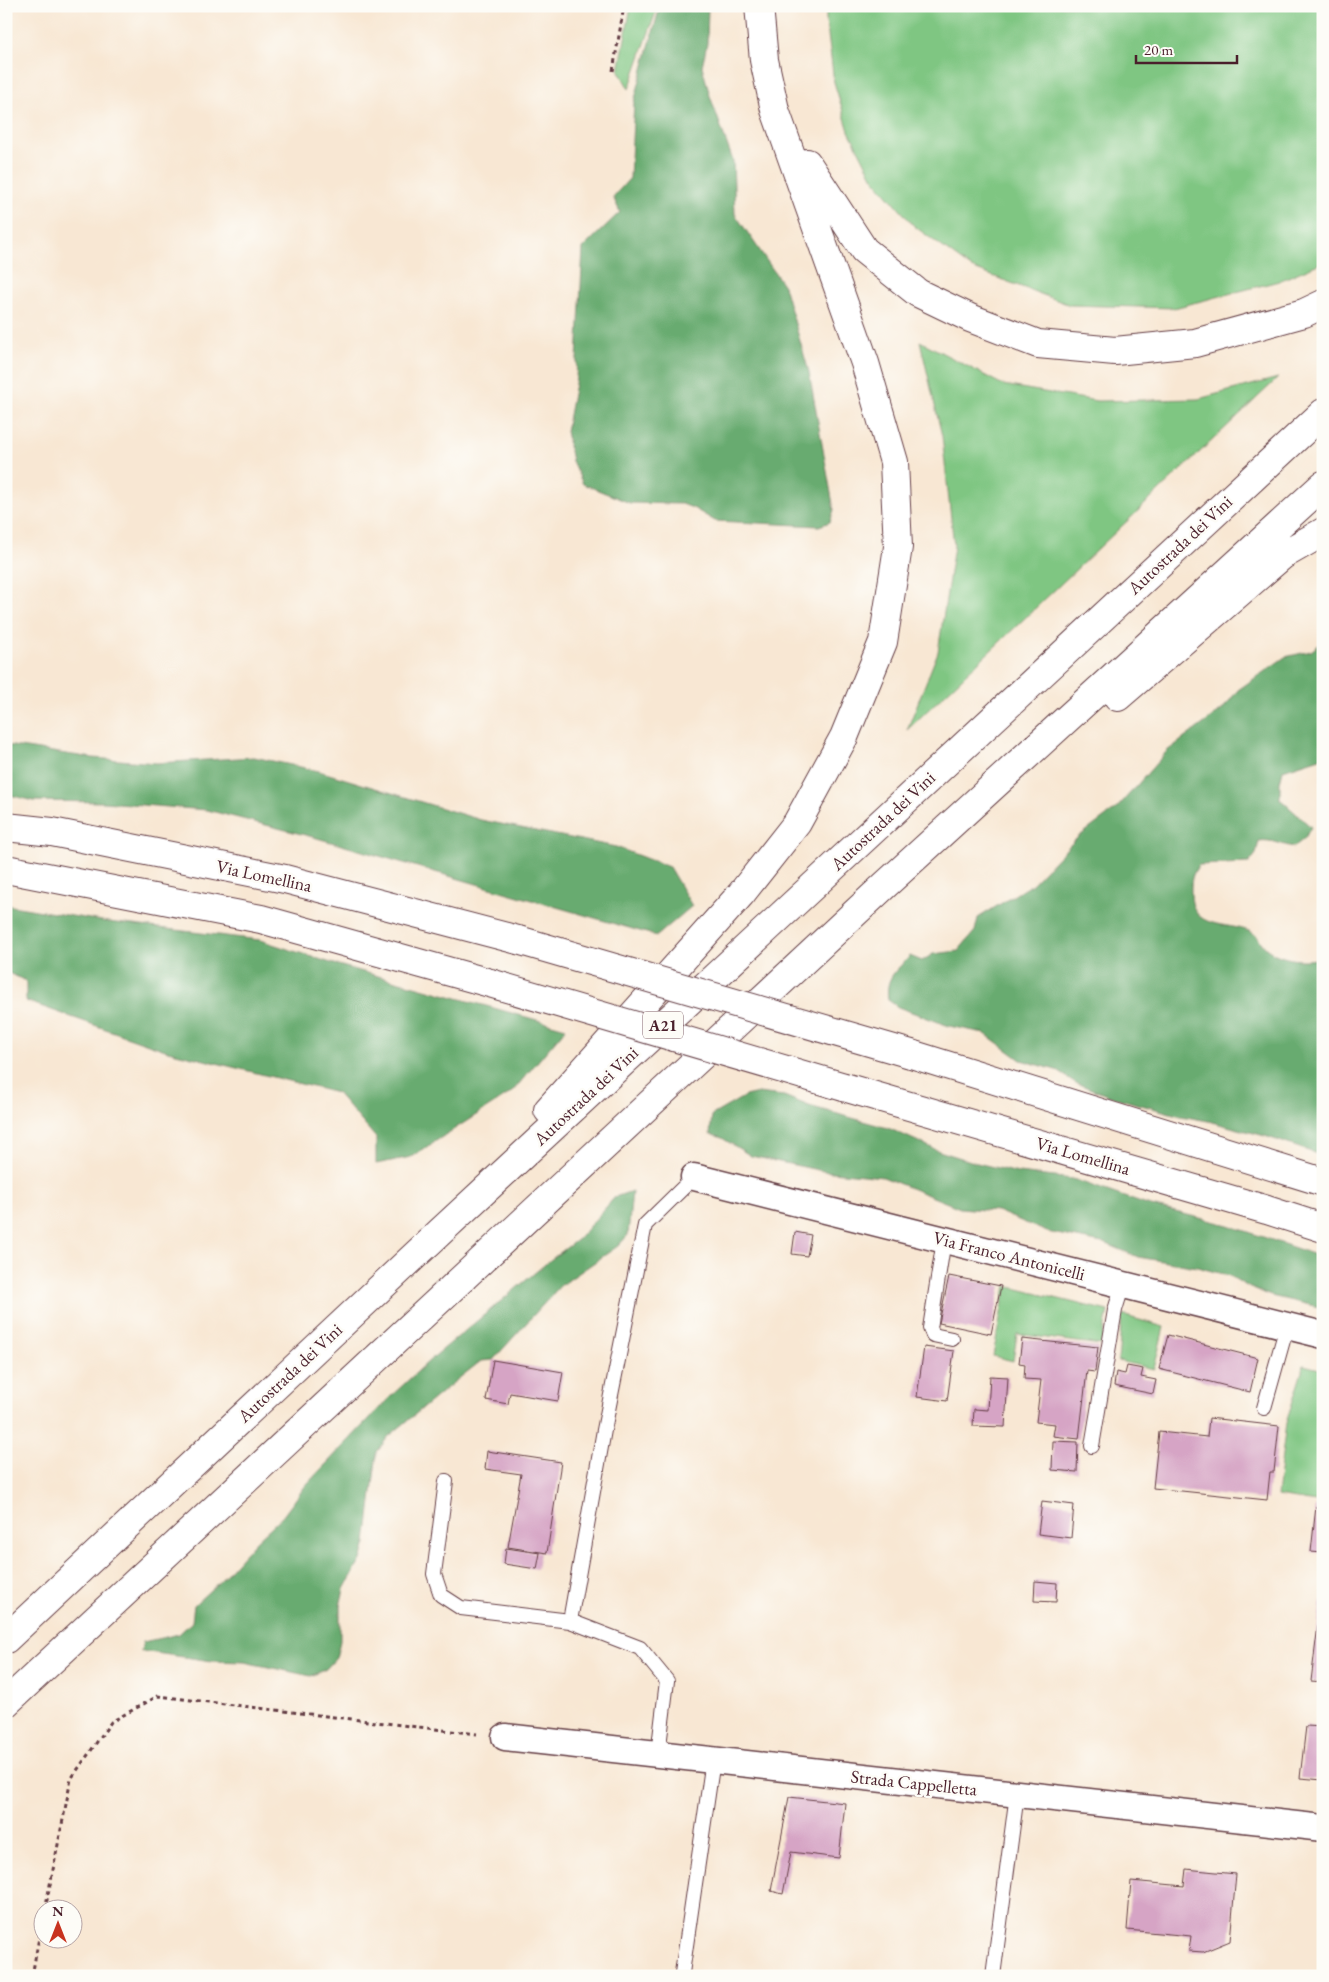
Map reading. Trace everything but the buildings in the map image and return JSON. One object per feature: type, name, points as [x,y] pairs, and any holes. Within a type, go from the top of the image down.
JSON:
[{"type":"main road","points":[[440,1232],[741,894],[797,823],[844,737],[883,642],[898,547],[894,462],[866,363],[775,110],[764,60],[759,6]]},
{"type":"main road","points":[[775,110],[824,192],[864,250],[918,293],[970,318],[1038,344],[1115,352],[1195,343],[1304,313],[1323,304]]},
{"type":"main road","name":"Autostrada dei Vini","points":[[6,1639],[440,1232],[1323,413]]},
{"type":"main road","name":"A21","points":[[6,1703],[884,886],[1323,485]]},
{"type":"main road","points":[[884,886],[969,828],[1283,555],[1323,532]]},
{"type":"main road","name":"Via Lomellina","points":[[6,827],[52,832],[285,879],[518,940],[911,1054],[1323,1182]]},
{"type":"main road","name":"Via Lomellina","points":[[6,869],[261,919],[490,983],[1323,1228]]},
{"type":"street","name":"Via Franco Antonicelli","points":[[694,1178],[1323,1335]]},
{"type":"street","name":"Strada Cappelletta","points":[[505,1737],[1323,1828]]},
{"type":"lane","points":[[570,1621],[604,1430],[645,1224],[694,1178]]},
{"type":"lane","points":[[944,1240],[930,1328],[934,1335],[952,1339]]},
{"type":"lane","points":[[1092,1446],[1115,1310],[1123,1284]]},
{"type":"lane","points":[[1264,1408],[1287,1326]]},
{"type":"lane","points":[[446,1481],[434,1574],[441,1595],[461,1608],[570,1621],[640,1648],[668,1681],[658,1754]]},
{"type":"lane","points":[[682,1973],[713,1760]]},
{"type":"lane","points":[[993,1976],[1017,1794]]},
{"type":"path","points":[[613,71],[624,6]]},
{"type":"path","points":[[47,1900],[71,1779],[111,1722],[158,1696],[505,1737]]},
{"type":"path","points":[[32,1976],[37,1950]]},
{"type":"green space","points":[[631,6],[658,6],[629,89],[619,71]]},
{"type":"green space","points":[[660,6],[708,7],[707,44],[702,66],[710,96],[733,161],[735,214],[784,286],[809,372],[834,510],[830,522],[819,526],[715,521],[682,504],[630,503],[583,484],[572,461],[566,431],[576,378],[583,248],[620,212],[613,197],[630,178],[634,102]]},
{"type":"green space","points":[[826,6],[1323,6],[1323,262],[1279,281],[1174,308],[1070,305],[971,268],[914,226],[873,178],[849,131],[834,82]]},
{"type":"green space","points":[[920,341],[1003,385],[1097,401],[1198,399],[1278,378],[907,730],[938,652],[954,546],[942,436]]},
{"type":"green space","points":[[1323,642],[1323,757],[1283,770],[1280,782],[1280,799],[1311,827],[1305,838],[1294,847],[1272,841],[1259,841],[1256,854],[1249,863],[1199,865],[1192,878],[1191,893],[1193,905],[1203,919],[1211,923],[1249,931],[1267,949],[1279,956],[1302,960],[1323,957],[1323,1156],[1265,1136],[1109,1096],[1076,1083],[1056,1070],[1021,1060],[984,1033],[949,1026],[898,1007],[888,1000],[887,992],[892,975],[910,956],[922,961],[933,954],[958,951],[975,931],[978,918],[1032,884],[1077,838],[1117,808],[1167,751],[1222,710],[1238,690],[1285,657],[1311,651]]},
{"type":"green space","points":[[6,745],[93,758],[157,763],[254,757],[319,771],[481,820],[616,847],[669,867],[692,906],[657,936],[317,838],[207,810],[104,802],[33,801],[6,794]]},
{"type":"green space","points":[[6,905],[108,922],[260,940],[331,963],[566,1028],[512,1092],[411,1157],[376,1164],[376,1138],[337,1093],[168,1051],[26,1001],[26,981],[6,972]]},
{"type":"green space","points":[[758,1093],[784,1096],[809,1106],[888,1128],[939,1151],[977,1163],[1018,1173],[1073,1179],[1147,1205],[1228,1225],[1310,1253],[1323,1258],[1323,1308],[1271,1296],[1250,1288],[1230,1276],[1197,1267],[1138,1257],[1107,1244],[1047,1232],[997,1211],[960,1208],[883,1177],[823,1171],[751,1156],[722,1138],[710,1134],[712,1115],[745,1096]]},
{"type":"green space","points":[[632,1191],[628,1235],[618,1246],[560,1286],[493,1360],[481,1361],[453,1383],[388,1437],[377,1452],[366,1543],[361,1560],[344,1589],[340,1606],[340,1641],[336,1658],[326,1669],[311,1676],[244,1662],[212,1661],[141,1651],[143,1642],[179,1634],[192,1622],[194,1605],[283,1516],[306,1485],[390,1397],[430,1360],[578,1239],[615,1197]]},
{"type":"green space","points":[[1006,1286],[1108,1311],[1101,1345],[1017,1334],[1013,1361],[993,1356]]},
{"type":"green space","points":[[1122,1315],[1164,1327],[1154,1369],[1118,1361]]},
{"type":"green space","points":[[1304,1365],[1323,1370],[1323,1463],[1321,1469],[1323,1470],[1323,1503],[1277,1496],[1286,1423]]}]
